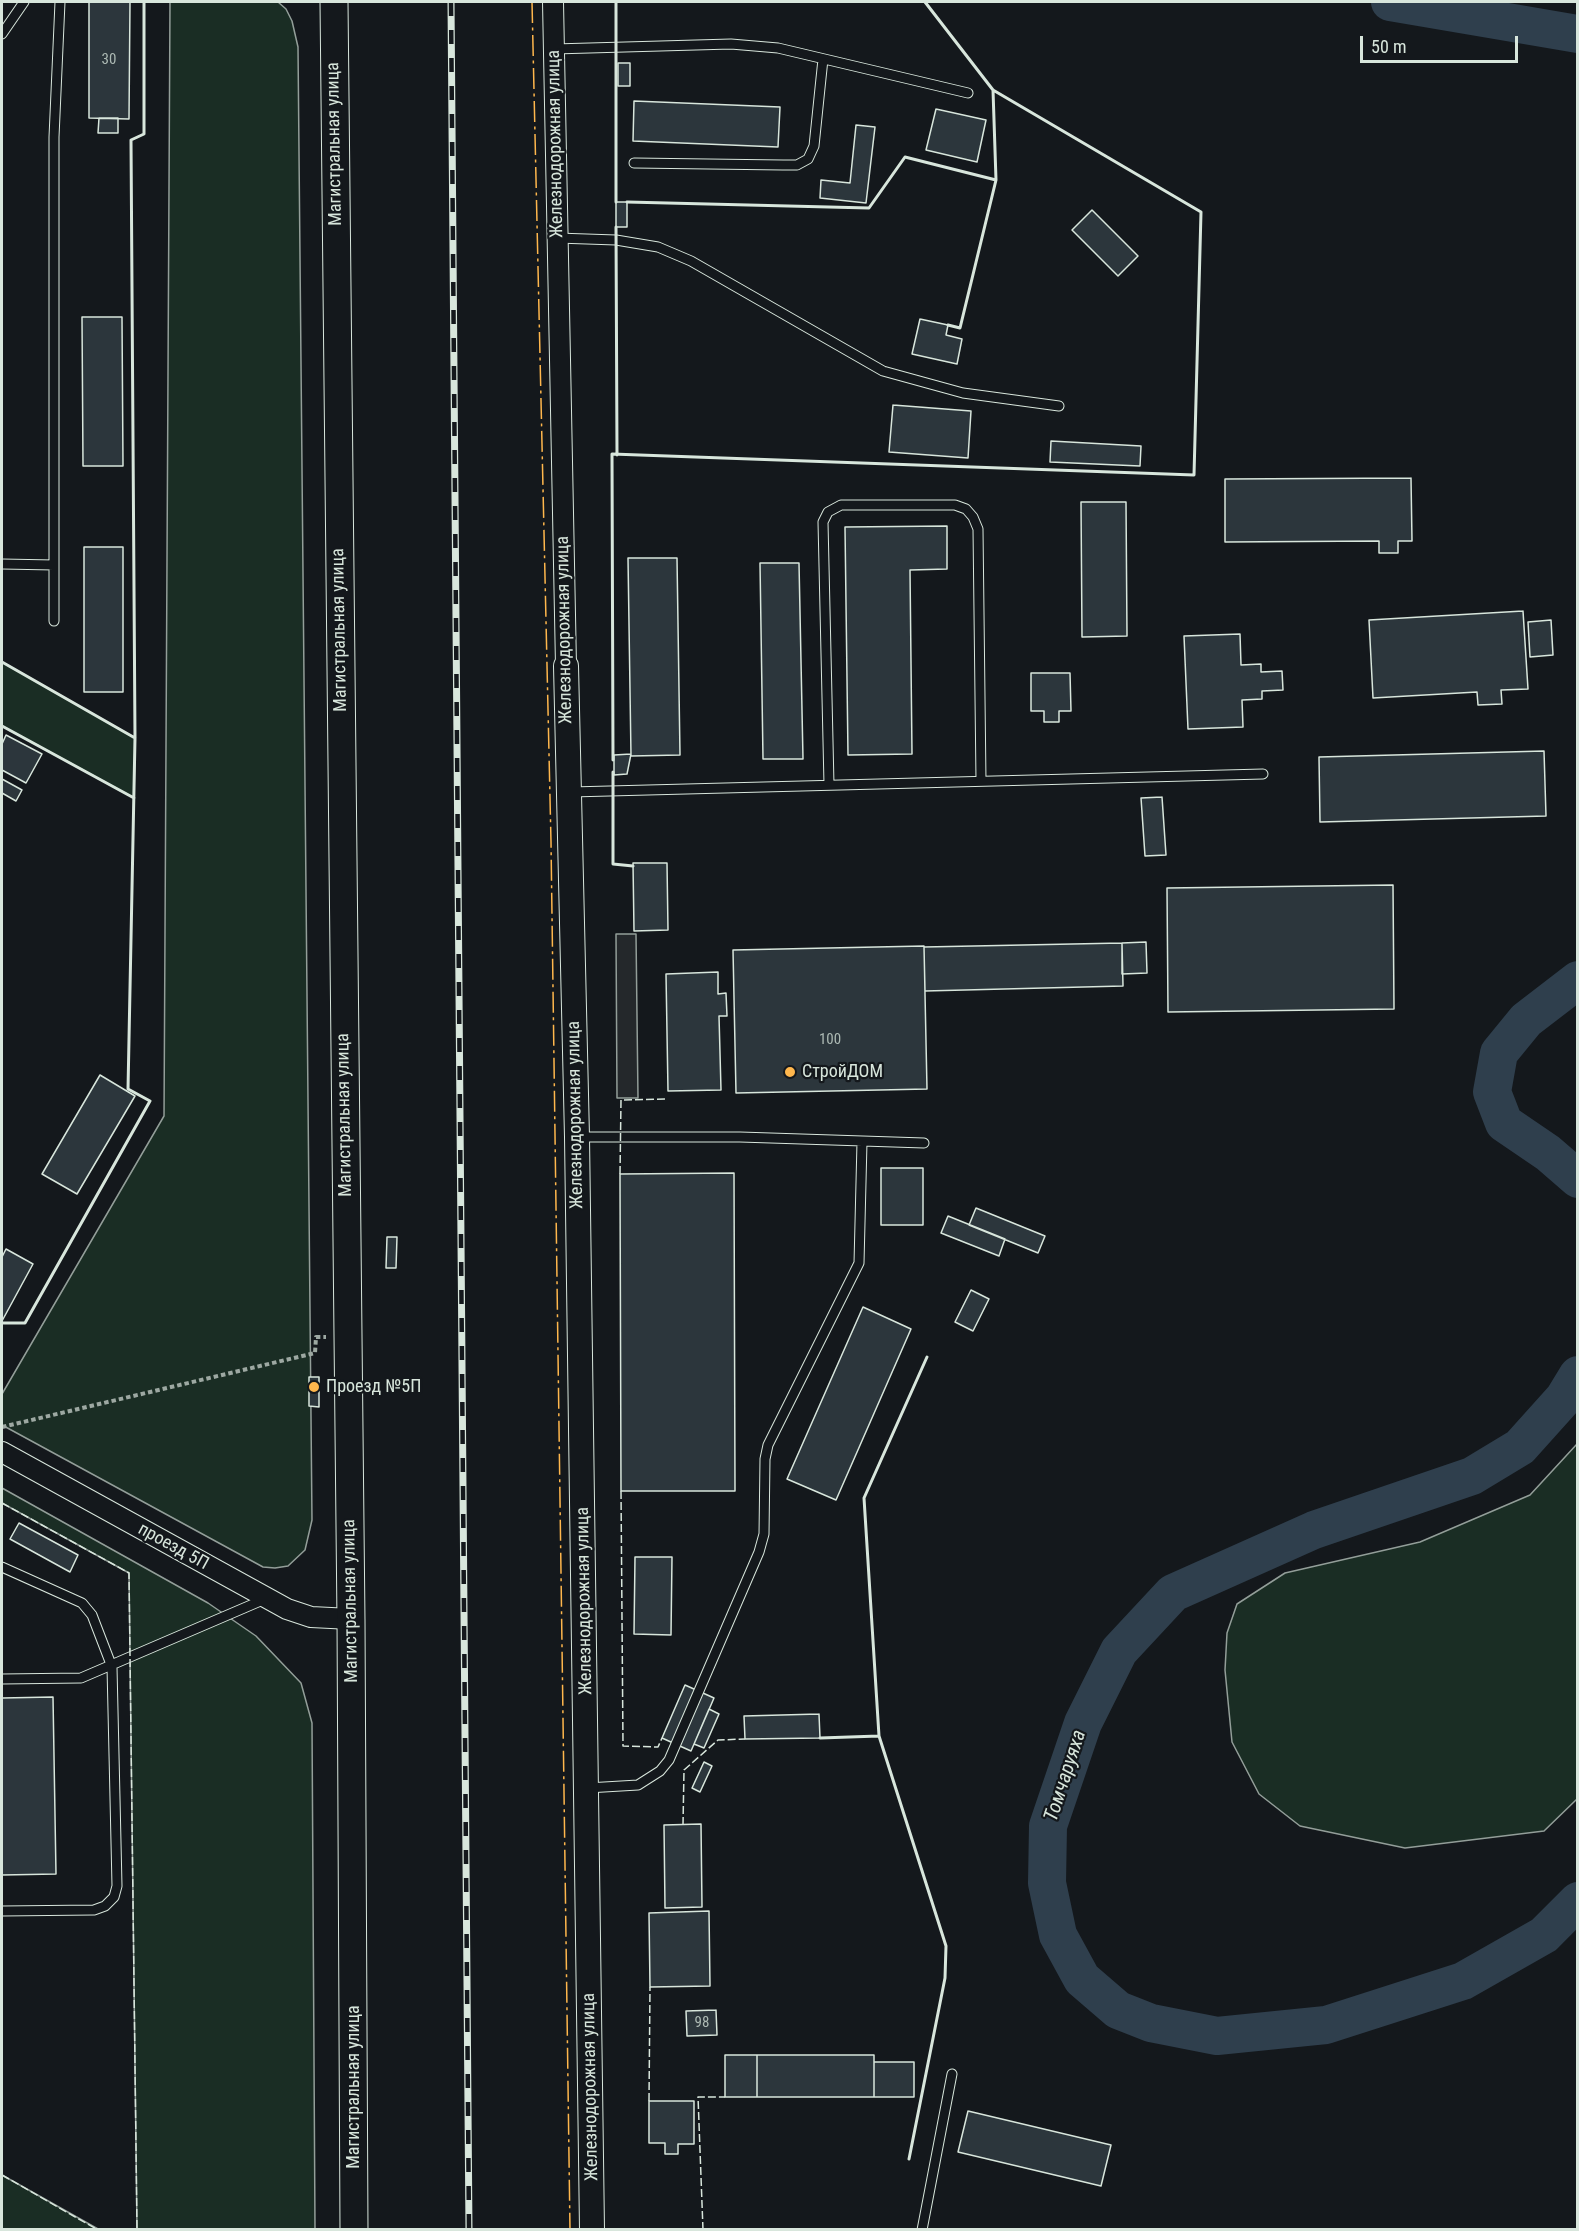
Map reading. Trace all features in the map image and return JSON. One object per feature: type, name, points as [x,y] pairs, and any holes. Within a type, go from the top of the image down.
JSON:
[{"type":"main road","name":"Магистральная улица","points":[[334,2],[351,1619],[354,2229]]},
{"type":"street","name":"Железнодорожная улица","points":[[553,2],[577,1137],[592,2229]]},
{"type":"street","name":"проезд 5П","points":[[2,1452],[267,1598],[311,1617],[351,1619]]},
{"type":"lane","points":[[2,34],[24,2]]},
{"type":"lane","points":[[54,621],[54,136],[60,2]]},
{"type":"lane","points":[[554,49],[731,44],[778,48],[968,93]]},
{"type":"lane","points":[[634,163],[797,165],[808,159],[814,146],[823,59]]},
{"type":"lane","points":[[557,238],[616,240],[658,247],[691,261],[883,371],[963,393],[1059,406]]},
{"type":"lane","points":[[829,785],[823,522],[828,512],[841,505],[955,505],[966,509],[973,517],[978,529],[981,781]]},
{"type":"lane","points":[[2,564],[54,565]]},
{"type":"lane","points":[[569,792],[1263,774]]},
{"type":"lane","points":[[577,1137],[741,1137],[924,1143]]},
{"type":"lane","points":[[587,1788],[638,1785],[660,1771],[669,1760],[759,1552],[764,1534],[765,1460],[768,1445],[860,1263],[862,1142]]},
{"type":"lane","points":[[2,1567],[87,1608],[93,1615],[112,1666],[117,1886],[114,1897],[105,1906],[94,1910],[2,1911]]},
{"type":"lane","points":[[2,1679],[81,1678],[267,1598]]},
{"type":"lane","points":[[922,2229],[952,2074]]},
{"type":"path","points":[[2,1427],[315,1353],[316,1337]]},
{"type":"green space","points":[[170,2],[278,2],[286,9],[292,21],[298,47],[312,1520],[305,1550],[288,1566],[275,1568],[263,1567],[2,1425],[2,1394],[164,1116]]},
{"type":"green space","points":[[2,662],[135,738],[134,798],[2,726]]},
{"type":"green space","points":[[1577,1444],[1577,1799],[1544,1831],[1405,1848],[1300,1826],[1259,1794],[1232,1742],[1225,1670],[1227,1633],[1237,1604],[1285,1573],[1420,1542],[1530,1495]]},
{"type":"green space","points":[[2,1488],[208,1603],[256,1636],[301,1683],[312,1723],[315,2229],[137,2229],[129,1573],[2,1503]]},
{"type":"green space","points":[[2,2175],[98,2229],[2,2229]]},
{"type":"shaded area","points":[[616,934],[636,934],[638,1098],[617,1098]]},
{"type":"building","points":[[89,2],[130,2],[129,119],[89,118]]},
{"type":"building","points":[[618,63],[630,63],[630,86],[618,86]]},
{"type":"building","points":[[634,101],[780,107],[778,147],[633,141]]},
{"type":"building","points":[[936,109],[986,120],[977,162],[926,150]]},
{"type":"building","points":[[99,118],[118,118],[118,133],[98,133]]},
{"type":"building","points":[[856,125],[875,127],[866,203],[820,198],[821,180],[850,183]]},
{"type":"building","points":[[616,202],[627,202],[627,227],[616,227]]},
{"type":"building","points":[[1092,210],[1138,256],[1118,276],[1072,230]]},
{"type":"building","points":[[82,317],[122,317],[123,466],[83,466]]},
{"type":"building","points":[[920,319],[948,325],[946,335],[962,339],[957,364],[912,354]]},
{"type":"building","points":[[893,405],[971,411],[968,458],[889,452]]},
{"type":"building","points":[[1051,441],[1141,446],[1140,466],[1050,462]]},
{"type":"building","points":[[1411,478],[1412,541],[1398,541],[1398,553],[1379,553],[1379,541],[1225,542],[1225,479]]},
{"type":"building","points":[[1081,502],[1126,502],[1127,636],[1082,637]]},
{"type":"building","points":[[947,526],[947,569],[910,570],[912,754],[848,755],[845,527]]},
{"type":"building","points":[[84,547],[123,547],[123,692],[84,692]]},
{"type":"building","points":[[628,558],[677,558],[680,755],[631,756]]},
{"type":"building","points":[[760,563],[799,563],[803,759],[763,759]]},
{"type":"building","points":[[1523,611],[1528,689],[1501,690],[1502,704],[1478,705],[1477,692],[1373,698],[1369,620]]},
{"type":"building","points":[[1551,620],[1553,655],[1530,657],[1528,622]]},
{"type":"building","points":[[1240,634],[1241,665],[1261,664],[1261,672],[1282,671],[1283,690],[1262,691],[1262,699],[1242,700],[1243,727],[1188,729],[1184,636]]},
{"type":"building","points":[[1031,673],[1070,673],[1071,711],[1059,711],[1059,722],[1044,722],[1044,711],[1031,711]]},
{"type":"building","points":[[6,735],[42,754],[26,783],[2,770],[2,744]]},
{"type":"building","points":[[1544,751],[1546,816],[1320,822],[1319,757]]},
{"type":"building","points":[[631,754],[627,774],[614,775],[614,755]]},
{"type":"building","points":[[2,779],[22,790],[16,801],[2,793]]},
{"type":"building","points":[[1162,797],[1166,855],[1145,856],[1141,798]]},
{"type":"building","points":[[633,863],[667,863],[668,930],[634,931]]},
{"type":"building","points":[[1393,885],[1394,1009],[1168,1012],[1167,888]]},
{"type":"building","points":[[1146,942],[1147,973],[1122,974],[1122,943]]},
{"type":"building","points":[[1122,943],[1123,986],[925,991],[924,947]]},
{"type":"building","points":[[924,946],[927,1089],[736,1093],[733,950]]},
{"type":"building","points":[[718,972],[718,994],[726,993],[727,1016],[719,1016],[721,1090],[668,1091],[666,974]]},
{"type":"building","points":[[100,1075],[135,1096],[77,1194],[42,1174]]},
{"type":"building","points":[[881,1168],[923,1168],[923,1225],[881,1225]]},
{"type":"building","points":[[734,1173],[735,1491],[621,1491],[620,1174]]},
{"type":"building","points":[[976,1208],[1045,1236],[1038,1253],[969,1225]]},
{"type":"building","points":[[948,1216],[1005,1239],[999,1256],[941,1233]]},
{"type":"building","points":[[387,1237],[397,1237],[396,1268],[386,1268]]},
{"type":"building","points":[[6,1249],[33,1264],[2,1321],[2,1257]]},
{"type":"building","points":[[971,1290],[989,1299],[973,1331],[955,1322]]},
{"type":"building","points":[[863,1307],[911,1329],[836,1500],[787,1479]]},
{"type":"building","points":[[309,1377],[319,1377],[319,1407],[309,1406]]},
{"type":"building","points":[[19,1523],[78,1555],[70,1572],[10,1539]]},
{"type":"building","points":[[635,1557],[672,1557],[671,1635],[634,1634]]},
{"type":"building","points":[[685,1685],[714,1698],[691,1751],[662,1738]]},
{"type":"building","points":[[53,1697],[56,1874],[2,1875],[2,1698]]},
{"type":"building","points":[[709,1709],[719,1714],[704,1748],[694,1744]]},
{"type":"building","points":[[819,1714],[820,1738],[745,1739],[744,1716]]},
{"type":"building","points":[[704,1762],[712,1766],[700,1792],[692,1788]]},
{"type":"building","points":[[701,1824],[702,1907],[665,1908],[664,1825]]},
{"type":"building","points":[[709,1911],[710,1986],[650,1987],[649,1913]]},
{"type":"building","points":[[716,2010],[717,2035],[687,2036],[686,2011]]},
{"type":"building","points":[[725,2055],[757,2055],[757,2097],[725,2097]]},
{"type":"building","points":[[757,2055],[874,2055],[874,2097],[757,2097]]},
{"type":"building","points":[[874,2062],[914,2062],[914,2097],[874,2097]]},
{"type":"building","points":[[649,2101],[694,2101],[694,2144],[678,2144],[678,2154],[665,2154],[665,2143],[649,2143]]},
{"type":"building","points":[[968,2111],[1111,2145],[1101,2186],[958,2152]]},
{"type":"waterway","name":"Томчаруяха","points":[[1390,2],[1578,34]]},
{"type":"waterway","name":"Томчаруяха","points":[[1578,980],[1526,1020],[1499,1053],[1492,1092],[1504,1123],[1548,1153],[1578,1179]]},
{"type":"waterway","name":"Томчаруяха","points":[[1578,1375],[1564,1398],[1520,1447],[1472,1476],[1314,1530],[1173,1593],[1119,1651],[1083,1723],[1048,1826],[1047,1883],[1058,1935],[1082,1979],[1118,2010],[1151,2023],[1217,2036],[1326,2025],[1463,1981],[1544,1935],[1578,1901]]},
{"type":"railway","points":[[451,2],[469,2230]]},
{"type":"fence","points":[[620,1174],[621,1100],[665,1099]]},
{"type":"fence","points":[[621,1491],[623,1746],[658,1747],[662,1738]]},
{"type":"fence","points":[[2,1503],[129,1573],[137,2230]]},
{"type":"fence","points":[[683,1825],[684,1770],[718,1740],[745,1739]]},
{"type":"fence","points":[[649,2101],[650,1987]]},
{"type":"fence","points":[[703,2230],[698,2097],[725,2097]]},
{"type":"fence","points":[[2,2175],[98,2230]]},
{"type":"wall","points":[[2,1323],[25,1323],[150,1101],[128,1089],[135,738],[131,140],[144,134],[144,2]]},
{"type":"wall","points":[[616,2],[616,202]]},
{"type":"wall","points":[[613,760],[612,454],[1194,475],[1201,212],[993,90],[925,2]]},
{"type":"wall","points":[[627,202],[869,208],[905,157],[996,180],[993,90]]},
{"type":"wall","points":[[948,325],[960,328],[996,180]]},
{"type":"wall","points":[[616,227],[617,455]]},
{"type":"wall","points":[[2,662],[135,738]]},
{"type":"wall","points":[[2,726],[134,798]]},
{"type":"wall","points":[[613,772],[613,864],[633,866]]},
{"type":"wall","points":[[909,2159],[945,1978],[946,1946],[879,1736],[864,1498],[927,1357]]},
{"type":"wall","points":[[820,1738],[879,1736]]},
{"type":"power","points":[[532,2],[551,842],[570,2230]]},
{"type":"place","name":"СтройДОМ","points":[[790,1072]]},
{"type":"place","name":"Проезд №5П","points":[[314,1387]]}]
